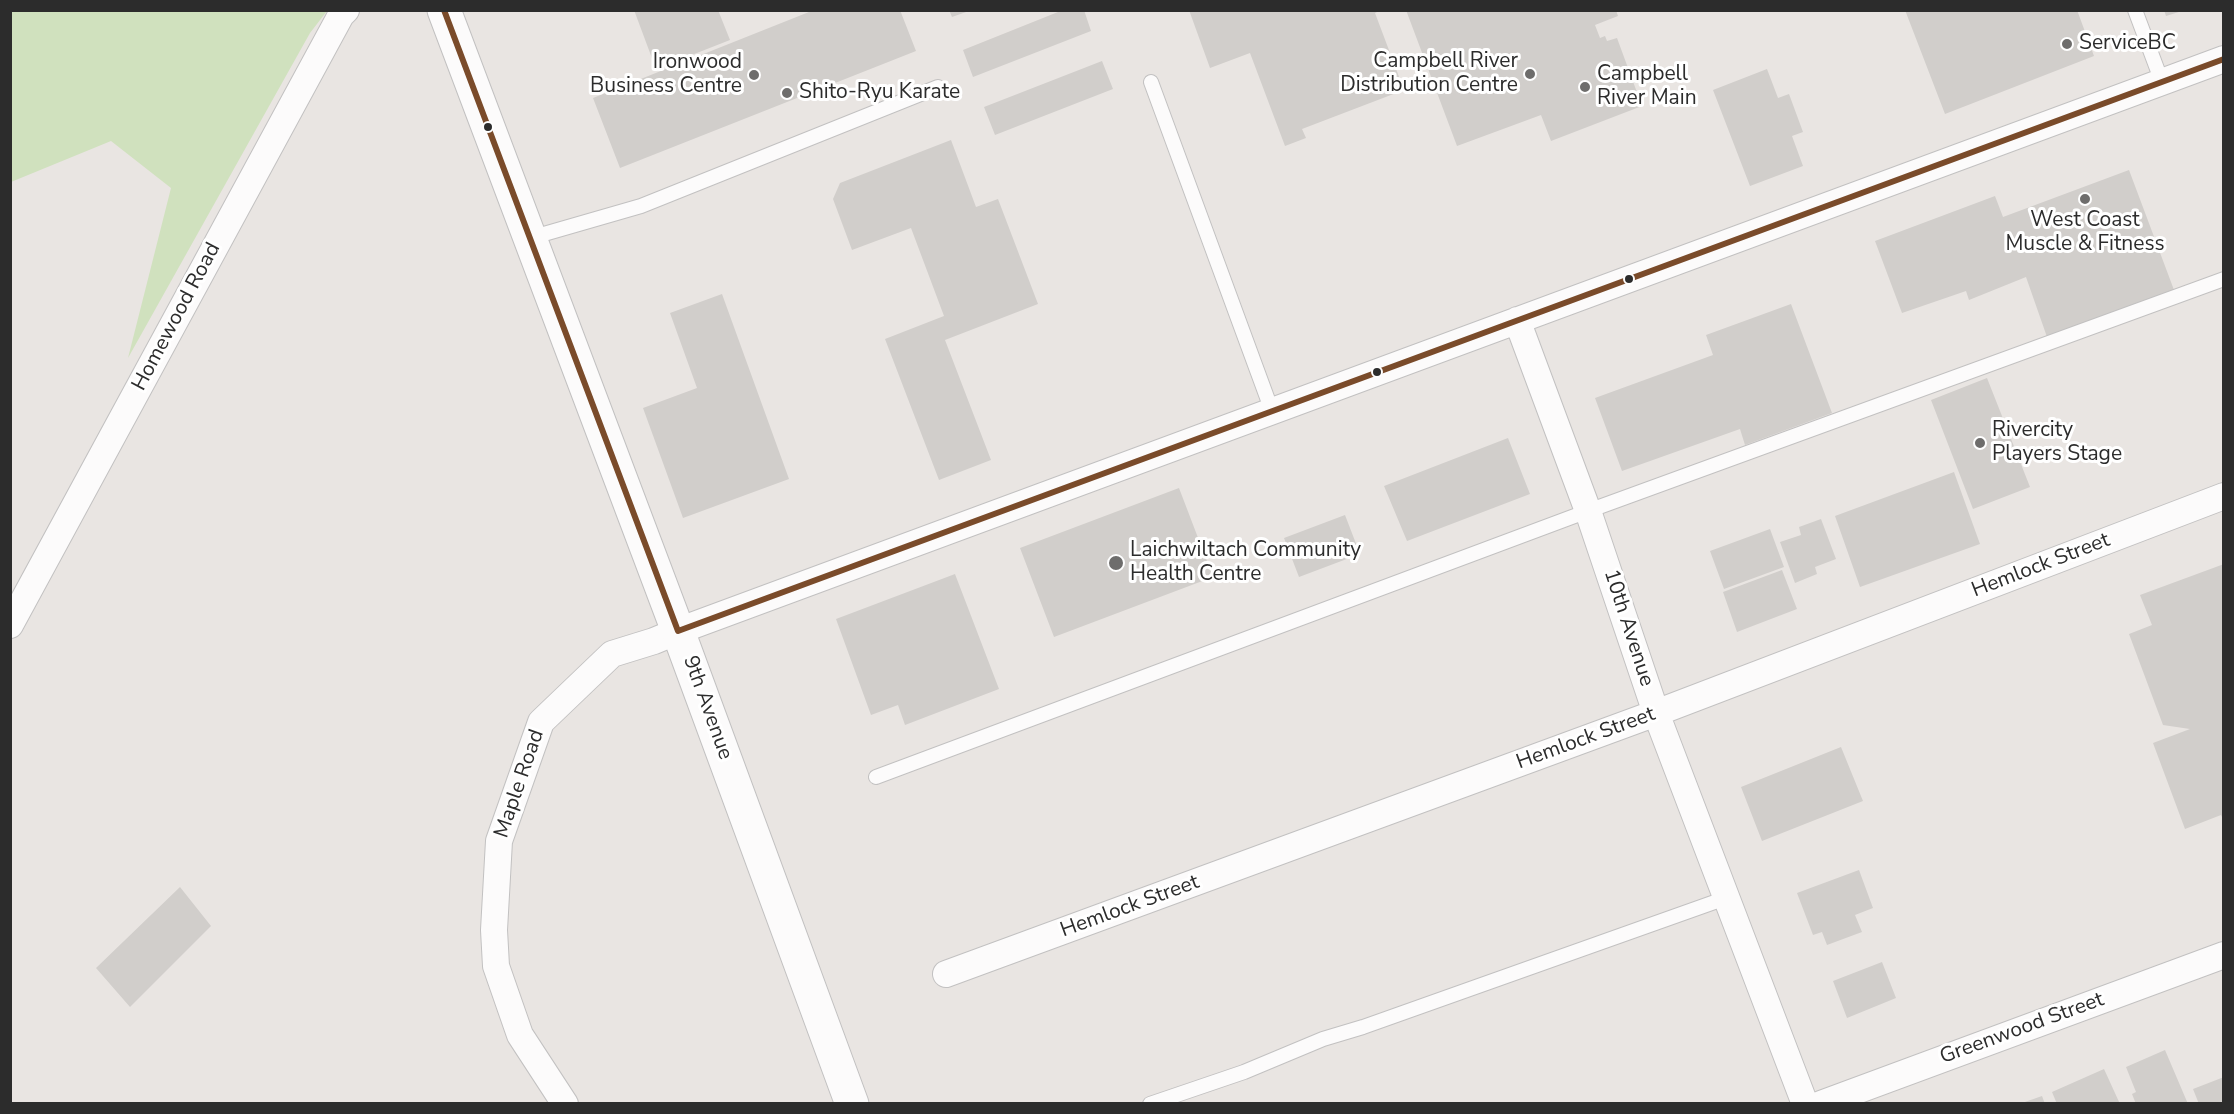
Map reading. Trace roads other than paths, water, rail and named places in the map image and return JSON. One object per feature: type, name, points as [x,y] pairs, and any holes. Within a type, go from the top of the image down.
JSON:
[{"type":"main road","name":"9th Avenue","points":[[444,10],[678,631],[852,1104]]},
{"type":"street","name":"Homewood Road","points":[[10,625],[341,15],[346,10]]},
{"type":"street","name":"Maple Road","points":[[565,1104],[520,1035],[496,966],[494,930],[499,841],[541,722],[612,654],[654,642],[678,631],[2223,59]]},
{"type":"street","name":"10th Avenue","points":[[1517,320],[1588,511],[1656,714],[1805,1104]]},
{"type":"street","name":"Hemlock Street","points":[[946,974],[1656,714],[2223,496]]},
{"type":"street","name":"Greenwood Street","points":[[1821,1104],[2223,955]]},
{"type":"lane","points":[[2135,10],[2162,82]]},
{"type":"lane","points":[[1151,82],[1272,411]]},
{"type":"lane","points":[[530,238],[641,206],[938,87]]},
{"type":"lane","points":[[876,777],[1588,511],[2223,279]]},
{"type":"lane","points":[[1150,1104],[1244,1072],[1323,1039],[1364,1027],[1726,898]]},
{"type":"place","name":"ServiceBC","points":[[2067,44]]},
{"type":"place","name":"Campbell River Distribution Centre","points":[[1530,74]]},
{"type":"place","name":"Ironwood Business Centre","points":[[754,75]]},
{"type":"place","name":"Campbell River Main","points":[[1585,87]]},
{"type":"place","name":"Shito-Ryu Karate","points":[[787,93]]},
{"type":"place","name":"West Coast Muscle & Fitness","points":[[2085,199]]},
{"type":"place","name":"Rivercity Players Stage","points":[[1980,443]]},
{"type":"place","name":"Laichwiltach Community Health Centre","points":[[1116,563]]}]
